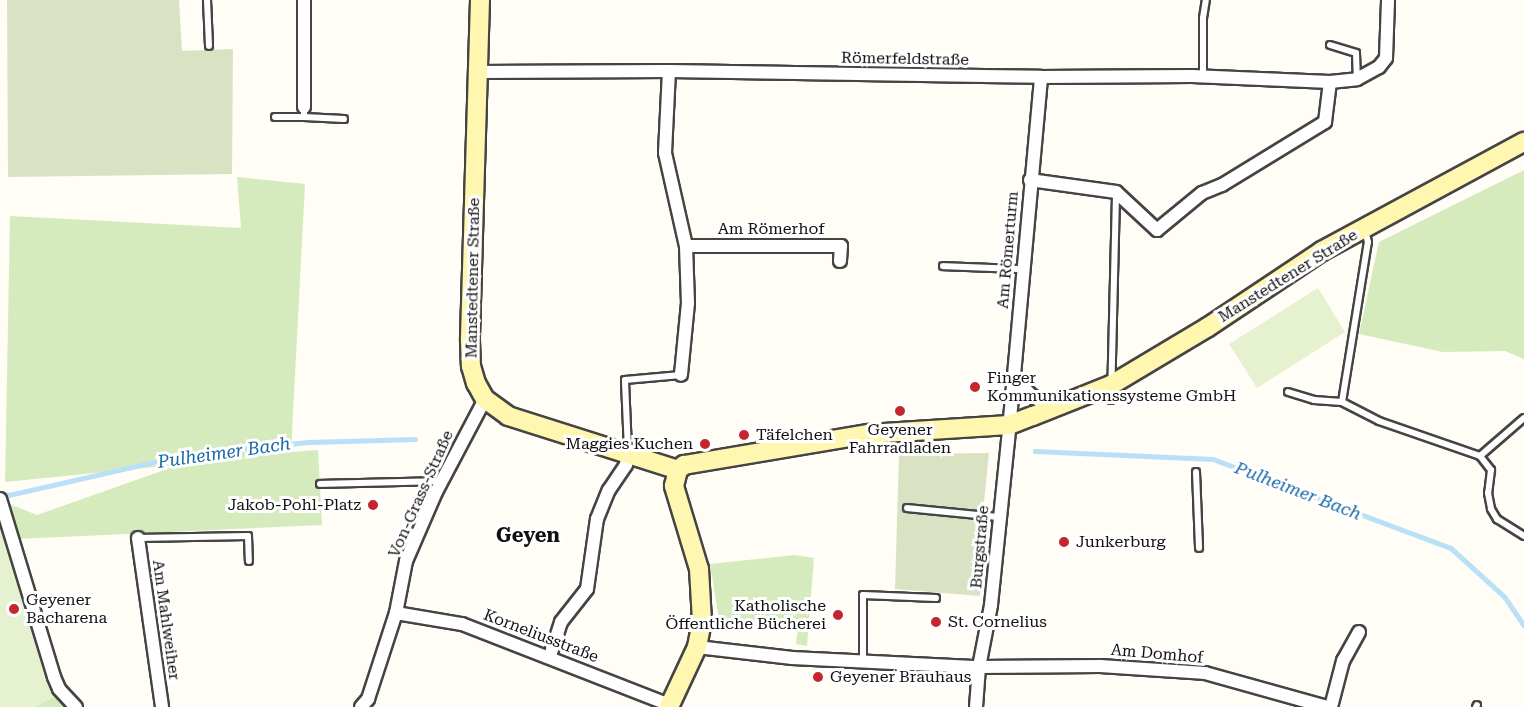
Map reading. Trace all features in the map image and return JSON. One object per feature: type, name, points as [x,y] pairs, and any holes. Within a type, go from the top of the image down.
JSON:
[{"type":"street","points":[[304,0],[304,112]]},
{"type":"street","name":"Manstedtener Straße","points":[[480,0],[470,341],[471,366],[485,399]]},
{"type":"street","points":[[1362,77],[1379,67],[1386,58],[1388,0]]},
{"type":"street","points":[[669,71],[665,153],[686,246],[688,303],[681,375]]},
{"type":"street","name":"Römerfeldstraße","points":[[479,72],[669,71],[1041,77],[1203,76],[1330,82],[1362,77]]},
{"type":"street","name":"Am Römerturm","points":[[1009,425],[1041,77]]},
{"type":"street","points":[[1030,180],[1116,192],[1157,230],[1202,194],[1222,185],[1325,122],[1330,82]]},
{"type":"street","name":"Manstedtener Straße","points":[[678,470],[693,462],[868,434],[1009,425],[1052,408],[1111,393],[1322,251],[1524,141]]},
{"type":"street","name":"Am Römerhof","points":[[686,246],[841,246],[840,261]]},
{"type":"street","points":[[1013,377],[1032,396],[1052,408]]},
{"type":"street","points":[[485,399],[508,416],[678,470],[674,486],[699,569],[702,621],[697,647],[669,706]]},
{"type":"street","name":"Von-Grass-Straße","points":[[361,707],[368,699],[396,613],[406,561],[442,481],[485,399]]},
{"type":"street","name":"Burgstraße","points":[[976,707],[980,667],[991,605],[1009,425]]},
{"type":"street","points":[[550,656],[561,622],[587,590],[597,519],[609,490],[626,465],[628,454]]},
{"type":"street","points":[[1,502],[54,676],[59,689],[76,707]]},
{"type":"street","name":"Am Mahlweiher","points":[[138,538],[162,707]]},
{"type":"street","name":"Korneliusstraße","points":[[396,613],[462,624],[550,656],[669,706]]},
{"type":"street","name":"Am Domhof","points":[[697,647],[792,658],[980,667],[1100,666],[1205,673],[1329,707],[1343,661],[1359,632]]},
{"type":"lane","points":[[207,0],[209,46]]},
{"type":"lane","points":[[1203,76],[1203,18],[1206,0]]},
{"type":"lane","points":[[1330,45],[1356,53],[1362,77]]},
{"type":"lane","points":[[275,117],[304,112],[344,119]]},
{"type":"lane","points":[[1111,393],[1116,192]]},
{"type":"lane","points":[[1342,402],[1368,242],[1365,227]]},
{"type":"lane","points":[[943,266],[1022,269]]},
{"type":"lane","points":[[628,454],[625,380],[681,375]]},
{"type":"lane","points":[[1288,392],[1314,400],[1342,402],[1379,421],[1480,456],[1491,470],[1488,493],[1491,508],[1497,519],[1524,536]]},
{"type":"lane","points":[[1480,456],[1524,418]]},
{"type":"lane","points":[[1196,472],[1199,548]]},
{"type":"lane","points":[[320,484],[442,481]]},
{"type":"lane","points":[[907,508],[999,517]]},
{"type":"lane","points":[[138,538],[248,536],[249,561]]},
{"type":"lane","points":[[863,661],[863,595],[936,598]]},
{"type":"green space","points":[[7,0],[179,0],[182,51],[233,49],[232,174],[8,177]]},
{"type":"green space","points":[[1524,170],[1524,359],[1505,351],[1443,352],[1359,334],[1379,242]]},
{"type":"green space","points":[[237,177],[305,184],[291,452],[318,450],[322,525],[17,539],[7,503],[37,515],[170,468],[254,457],[5,482],[10,216],[241,228]]},
{"type":"green space","points":[[1318,288],[1345,332],[1257,388],[1229,344]]},
{"type":"green space","points":[[989,453],[981,532],[988,533],[980,596],[895,589],[899,454]]},
{"type":"green space","name":"Geyener Bacharena","points":[[0,520],[57,695],[34,707],[0,707]]},
{"type":"green space","points":[[795,555],[814,558],[807,646],[796,644],[798,630],[720,625],[710,564]]},
{"type":"green space","points":[[57,695],[66,707],[34,707]]},
{"type":"waterway","name":"Pulheimer Bach","points":[[0,497],[189,454],[310,442],[415,439]]},
{"type":"waterway","name":"Pulheimer Bach","points":[[1035,451],[1213,459],[1451,548],[1505,597],[1524,625]]},
{"type":"place","name":"Finger Kommunikationssysteme GmbH","points":[[975,387]]},
{"type":"place","name":"Geyener Fahrradladen","points":[[900,411]]},
{"type":"place","name":"Täfelchen","points":[[744,435]]},
{"type":"place","name":"Maggies Kuchen","points":[[705,444]]},
{"type":"place","name":"Jakob-Pohl-Platz","points":[[373,505]]},
{"type":"place","name":"Junkerburg","points":[[1064,542]]},
{"type":"place","name":"Geyener Bacharena","points":[[14,609]]},
{"type":"place","name":"Katholische Öffentliche Bücherei","points":[[838,615]]},
{"type":"place","name":"St. Cornelius","points":[[936,622]]},
{"type":"place","name":"Geyener Brauhaus","points":[[818,677]]},
{"type":"district","name":"Geyen","points":[[528,535]]}]
